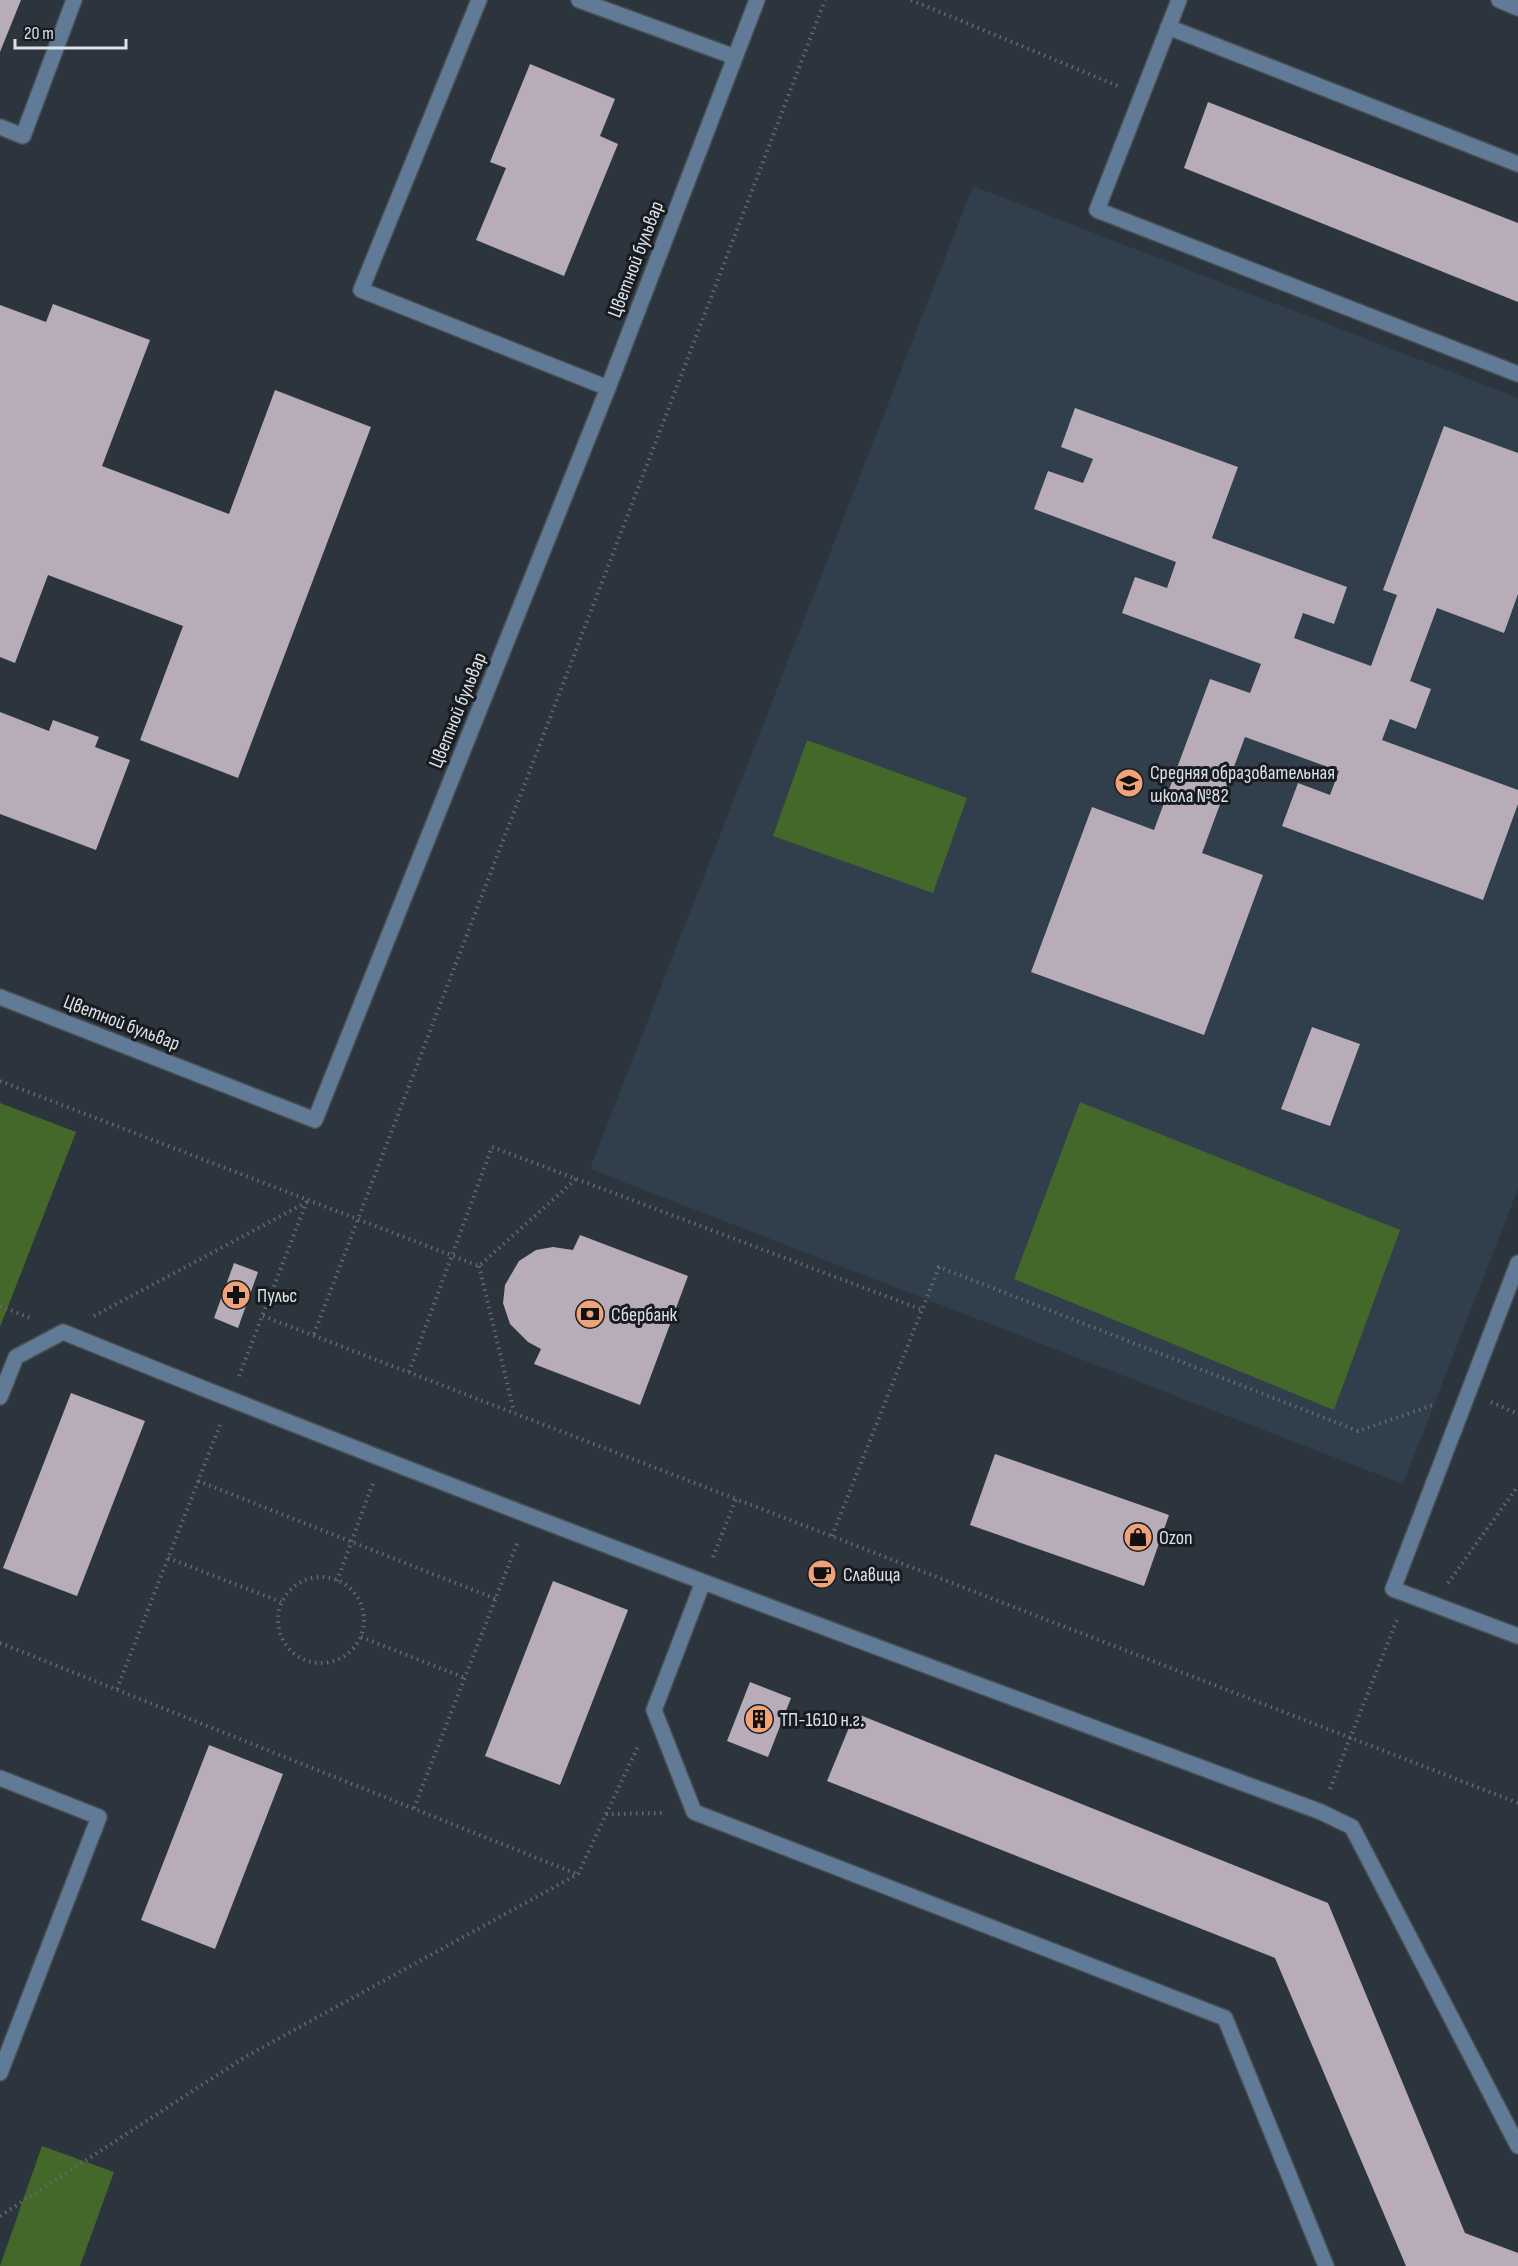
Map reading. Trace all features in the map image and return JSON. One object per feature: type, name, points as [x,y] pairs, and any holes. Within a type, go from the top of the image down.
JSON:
[{"type":"street","points":[[0,127],[23,136],[74,0]]},
{"type":"street","points":[[478,0],[361,290],[608,388]]},
{"type":"street","points":[[579,0],[735,57]]},
{"type":"street","name":"Цветной бульвар","points":[[0,997],[315,1120],[608,388],[757,0]]},
{"type":"street","points":[[1179,0],[1097,210],[1518,374]]},
{"type":"street","points":[[1499,0],[1518,8]]},
{"type":"street","points":[[1168,27],[1518,164]]},
{"type":"street","points":[[1518,1263],[1393,1588],[1518,1636]]},
{"type":"street","points":[[0,1397],[16,1357],[63,1332],[230,1400],[703,1582],[1321,1812],[1352,1827],[1518,2146]]},
{"type":"street","points":[[703,1582],[654,1710],[694,1812],[1225,2018],[1326,2266]]},
{"type":"street","points":[[0,1778],[99,1817],[0,2073]]},
{"type":"path","points":[[314,1334],[356,1219],[825,0]]},
{"type":"path","points":[[911,0],[1142,95]]},
{"type":"path","points":[[0,1081],[479,1266]]},
{"type":"path","points":[[410,1372],[492,1147],[920,1309]]},
{"type":"path","points":[[479,1266],[576,1179]]},
{"type":"path","points":[[117,1689],[308,1201]]},
{"type":"path","points":[[63,1332],[308,1201]]},
{"type":"path","points":[[479,1266],[514,1412]]},
{"type":"path","points":[[832,1536],[920,1309],[939,1268],[1358,1431],[1468,1393]]},
{"type":"path","points":[[263,1316],[1518,1803]]},
{"type":"path","points":[[337,1581],[383,1457]]},
{"type":"path","points":[[198,1481],[496,1599]]},
{"type":"path","points":[[1433,1604],[1518,1486]]},
{"type":"path","points":[[703,1582],[736,1498]]},
{"type":"path","points":[[414,1808],[529,1514]]},
{"type":"path","points":[[168,1558],[281,1602]]},
{"type":"path","points":[[315,1578],[337,1581],[356,1594],[363,1607],[364,1622],[361,1637],[354,1649],[342,1659],[327,1663],[312,1663],[298,1657],[287,1647],[280,1634],[278,1618],[281,1602],[301,1582],[315,1578]]},
{"type":"path","points":[[1321,1812],[1408,1594]]},
{"type":"path","points":[[361,1637],[465,1678]]},
{"type":"path","points":[[0,1643],[578,1874]]},
{"type":"path","points":[[0,2216],[245,2057],[578,1874],[654,1710]]},
{"type":"path","points":[[606,1815],[694,1812]]},
{"type":"shaded area","name":"Средняя образовательная школа №82","points":[[973,186],[1518,398],[1518,1189],[1403,1484],[590,1169]]},
{"type":"green space","points":[[807,740],[967,798],[933,893],[773,836]]},
{"type":"green space","points":[[1080,1102],[1400,1230],[1334,1410],[1014,1279]]},
{"type":"green space","points":[[0,1103],[76,1132],[0,1327]]},
{"type":"green space","points":[[42,2146],[114,2172],[80,2266],[0,2266]]},
{"type":"building","points":[[0,0],[21,0],[0,52]]},
{"type":"building","points":[[530,64],[615,99],[600,136],[618,144],[564,276],[476,240],[506,168],[490,162]]},
{"type":"building","points":[[1208,102],[1518,223],[1518,302],[1184,168]]},
{"type":"building","points":[[53,304],[150,340],[102,466],[229,514],[275,390],[371,427],[238,778],[140,740],[183,626],[48,575],[15,663],[0,657],[0,305],[46,322]]},
{"type":"building","points":[[1075,408],[1238,467],[1212,538],[1347,587],[1334,624],[1303,613],[1294,638],[1371,666],[1397,595],[1383,590],[1444,426],[1518,453],[1518,594],[1504,633],[1437,608],[1410,681],[1431,689],[1416,729],[1390,719],[1382,740],[1518,790],[1518,804],[1483,900],[1282,826],[1298,783],[1330,795],[1339,771],[1245,737],[1202,853],[1263,875],[1204,1035],[1031,972],[1092,807],[1154,830],[1210,679],[1250,693],[1261,664],[1122,613],[1135,577],[1167,588],[1176,562],[1034,509],[1048,471],[1083,483],[1093,459],[1061,447]]},
{"type":"building","points":[[0,712],[49,731],[53,720],[99,737],[95,747],[130,760],[96,850],[0,814]]},
{"type":"building","points":[[1312,1027],[1360,1044],[1330,1126],[1281,1109]]},
{"type":"building","name":"Сбербанк","points":[[580,1235],[688,1276],[640,1405],[534,1364],[541,1349],[528,1342],[510,1324],[503,1303],[505,1285],[519,1261],[536,1250],[553,1247],[573,1250]]},
{"type":"building","name":"Пульс","points":[[234,1263],[258,1272],[238,1328],[214,1318]]},
{"type":"building","points":[[71,1393],[145,1421],[77,1596],[3,1568]]},
{"type":"building","points":[[995,1454],[1169,1515],[1144,1586],[970,1525]]},
{"type":"building","points":[[553,1581],[628,1610],[560,1785],[485,1756]]},
{"type":"building","name":"ТП-1610 н.г.","points":[[750,1682],[791,1698],[768,1757],[727,1741]]},
{"type":"building","points":[[855,1713],[1328,1903],[1465,2233],[1518,2253],[1518,2266],[1406,2266],[1275,1958],[827,1781]]},
{"type":"building","points":[[209,1745],[283,1774],[215,1949],[141,1920]]},
{"type":"place","name":"Средняя образовательная школа №82","points":[[1129,783]]},
{"type":"place","name":"Пульс","points":[[236,1295]]},
{"type":"place","name":"Сбербанк","points":[[590,1314]]},
{"type":"place","name":"Ozon","points":[[1138,1537]]},
{"type":"place","name":"Славица","points":[[822,1574]]},
{"type":"place","name":"ТП-1610 н.г.","points":[[759,1719]]}]
